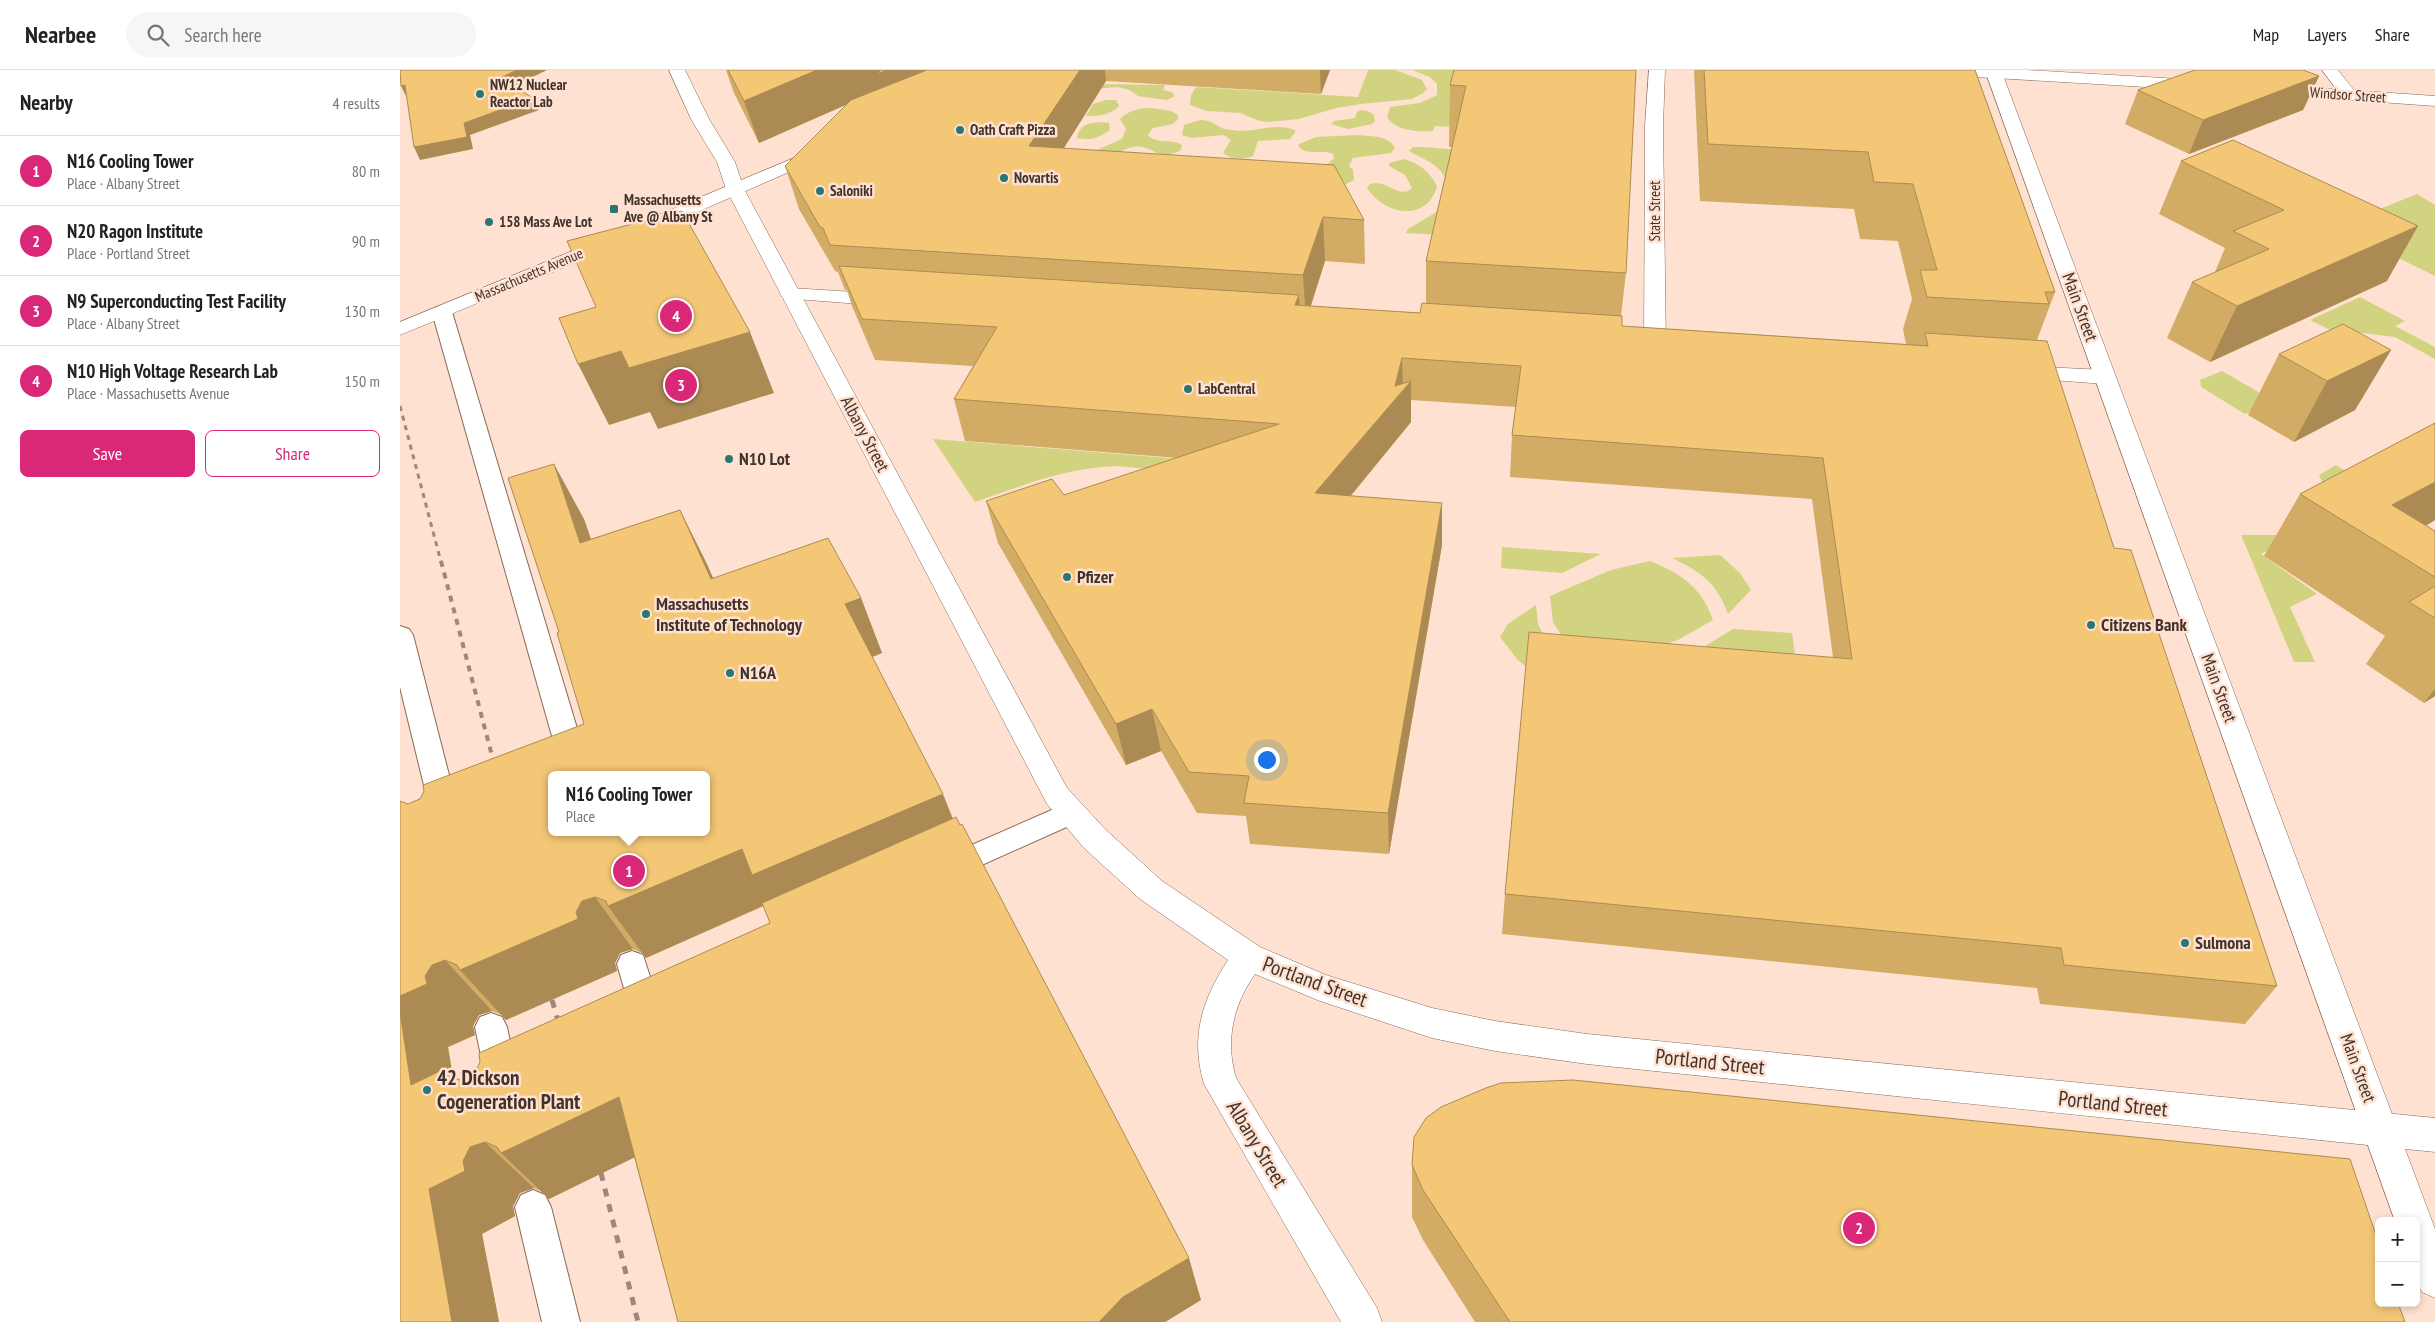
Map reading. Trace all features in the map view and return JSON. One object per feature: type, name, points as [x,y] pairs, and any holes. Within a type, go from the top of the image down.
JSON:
[{"type":"main road","name":"Albany Street","points":[[677,70],[700,119],[726,162],[735,190],[1063,804]]},
{"type":"main road","name":"State Street","points":[[1656,70],[1654,126],[1656,351]]},
{"type":"main road","points":[[1931,70],[1993,71],[2213,86]]},
{"type":"main road","points":[[2330,70],[2349,94]]},
{"type":"main road","name":"Main Street","points":[[1993,71],[2413,1217]]},
{"type":"main road","name":"Windsor Street","points":[[2261,89],[2435,101]]},
{"type":"main road","name":"Massachusetts Avenue","points":[[400,329],[735,190],[834,146]]},
{"type":"main road","points":[[790,294],[902,301]]},
{"type":"main road","points":[[2001,371],[2105,377]]},
{"type":"main road","name":"Portland Street","points":[[1063,804],[1095,840],[1151,890],[1249,957],[1320,987],[1432,1023],[1495,1036],[1606,1052],[2435,1135]]},
{"type":"main road","name":"Albany Street","points":[[1249,957],[1233,978],[1220,1007],[1213,1041],[1215,1069],[1221,1084],[1362,1322]]},
{"type":"main road","points":[[2420,1239],[2435,1279]]},
{"type":"lane","points":[[442,312],[576,771]]},
{"type":"lane","points":[[400,636],[450,835]]},
{"type":"lane","points":[[920,881],[1063,804]]},
{"type":"lane","points":[[632,964],[643,1006],[679,990]]},
{"type":"lane","points":[[491,1027],[509,1110]]},
{"type":"lane","points":[[533,1207],[561,1322]]},
{"type":"green space","points":[[1368,70],[1395,70],[1422,80],[1427,89],[1412,99],[1361,104],[1336,108],[1299,119],[1268,122],[1240,113],[1207,111],[1190,105],[1191,95],[1196,87],[1358,97]]},
{"type":"green space","points":[[1412,70],[1465,70],[1451,127],[1435,126],[1433,131],[1407,130],[1391,122],[1387,117],[1390,107],[1420,103],[1437,95],[1437,84],[1430,77]]},
{"type":"green space","points":[[1097,84],[1165,85],[1163,90],[1172,92],[1175,96],[1167,100],[1138,96],[1130,90],[1117,87],[1087,90]]},
{"type":"green space","points":[[1106,100],[1116,100],[1119,106],[1108,113],[1086,116],[1093,104]]},
{"type":"green space","points":[[1152,108],[1171,111],[1178,115],[1178,119],[1173,124],[1153,128],[1148,135],[1156,140],[1178,143],[1182,145],[1181,150],[1171,154],[1163,154],[1136,146],[1114,156],[1095,154],[1099,149],[1122,139],[1126,129],[1120,119],[1123,116],[1135,110]]},
{"type":"green space","points":[[1361,110],[1368,111],[1374,115],[1375,121],[1372,124],[1348,129],[1331,124],[1334,121],[1355,118],[1357,112]]},
{"type":"green space","points":[[1200,120],[1209,121],[1224,129],[1241,131],[1283,127],[1296,131],[1290,139],[1258,141],[1253,156],[1238,159],[1223,153],[1231,140],[1224,135],[1192,138],[1182,135],[1184,125]]},
{"type":"green space","points":[[1102,122],[1109,123],[1110,130],[1094,138],[1077,138],[1080,130],[1086,125]]},
{"type":"green space","points":[[1356,135],[1383,138],[1395,148],[1391,153],[1353,158],[1349,166],[1353,170],[1354,180],[1340,187],[1322,169],[1334,158],[1333,154],[1310,152],[1299,147],[1299,144],[1316,137]]},
{"type":"green space","points":[[1413,147],[1461,150],[1443,235],[1406,233],[1408,229],[1438,211],[1448,183],[1436,166],[1409,151]]},
{"type":"green space","points":[[1404,159],[1424,169],[1437,186],[1432,198],[1424,206],[1415,210],[1394,209],[1374,197],[1367,188],[1370,184],[1376,183],[1402,192],[1412,188],[1405,175],[1389,166],[1389,163]]},
{"type":"green space","points":[[2417,194],[2435,205],[2435,276],[2388,253],[2370,213]]},
{"type":"green space","points":[[2360,297],[2405,321],[2395,326],[2435,347],[2435,359],[2395,337],[2328,329],[2310,320]]},
{"type":"green space","points":[[2222,371],[2274,401],[2245,414],[2201,387],[2200,380]]},
{"type":"green space","points":[[933,439],[1256,465],[1252,478],[1115,466],[1097,467],[1061,474],[975,502]]},
{"type":"green space","points":[[2336,465],[2378,491],[2261,554],[2317,594],[2290,607],[2315,662],[2294,662],[2241,535],[2282,535],[2323,484],[2319,475]]},
{"type":"green space","points":[[1502,547],[1601,554],[1562,573],[1501,568]]},
{"type":"green space","points":[[1720,555],[1740,573],[1751,590],[1728,614],[1719,594],[1707,580],[1691,568],[1672,558]]},
{"type":"green space","points":[[1650,561],[1671,571],[1689,583],[1703,599],[1713,620],[1678,640],[1637,654],[1561,635],[1553,622],[1550,596],[1611,570]]},
{"type":"green space","points":[[1536,605],[1538,624],[1548,644],[1533,673],[1517,659],[1500,637],[1508,624]]},
{"type":"green space","points":[[1733,629],[1792,633],[1795,655],[1702,648]]},
{"type":"building","points":[[400,70],[517,70],[500,78],[533,98],[464,123],[467,137],[414,147],[405,85],[401,86]]},
{"type":"building","points":[[728,70],[817,70],[744,101]]},
{"type":"building","points":[[927,70],[1080,70],[1029,146],[1334,165],[1364,220],[1323,217],[1303,275],[830,245],[823,228],[820,227],[785,166],[851,100]]},
{"type":"building","points":[[1454,70],[1636,70],[1626,273],[1426,261],[1466,86],[1450,85]]},
{"type":"building","points":[[1704,70],[1975,70],[2055,292],[2045,292],[2049,304],[1927,297],[1920,270],[1937,270],[1913,184],[1874,182],[1868,152],[1708,144]]},
{"type":"building","points":[[2195,70],[2303,70],[2319,76],[2203,120],[2138,90]]},
{"type":"building","points":[[2233,140],[2418,226],[2237,306],[2192,282],[2269,249],[2233,231],[2284,210],[2181,161]]},
{"type":"building","points":[[682,211],[750,332],[629,368],[621,351],[578,364],[559,318],[596,307],[567,241]]},
{"type":"building","points":[[839,266],[1299,295],[1295,305],[1420,313],[1422,303],[1622,316],[1622,326],[1928,346],[1925,333],[2047,341],[2114,548],[2131,550],[2277,986],[2064,965],[2061,948],[1505,894],[1529,632],[1852,659],[1823,458],[1512,435],[1521,366],[1402,358],[1395,386],[1411,381],[1315,493],[1442,503],[1388,813],[1244,803],[1249,776],[1189,772],[1152,709],[1116,724],[986,501],[1052,479],[1064,495],[1279,424],[954,399],[997,327],[862,319]]},
{"type":"building","points":[[2343,324],[2391,350],[2327,381],[2279,354]]},
{"type":"building","points":[[2435,423],[2435,482],[2392,505],[2435,531],[2435,577],[2300,494]]},
{"type":"building","points":[[554,464],[580,543],[680,510],[711,579],[828,538],[861,598],[845,604],[943,794],[752,875],[742,849],[608,906],[606,901],[595,897],[582,901],[576,912],[578,919],[460,970],[457,965],[445,960],[432,965],[425,976],[427,984],[400,996],[400,801],[408,804],[420,799],[424,791],[423,785],[584,724],[557,633],[559,632],[508,478]]},
{"type":"building","points":[[2435,586],[2435,618],[2409,602]]},
{"type":"building","points":[[956,817],[960,825],[962,824],[1189,1258],[1123,1297],[1099,1322],[678,1322],[619,1097],[501,1153],[497,1147],[485,1142],[470,1147],[463,1161],[465,1171],[429,1189],[452,1322],[400,1322],[400,1012],[411,1085],[444,1069],[447,1075],[460,1080],[474,1075],[480,1062],[479,1053],[770,923],[762,903]]},
{"type":"building","points":[[1573,1080],[2350,1159],[2375,1232],[2375,1307],[2399,1307],[2405,1322],[1510,1322],[1423,1190],[1412,1165],[1414,1137],[1426,1118],[1441,1107],[1501,1083]]},
{"type":"railway","points":[[400,406],[441,562]]},
{"type":"railway","points":[[441,561],[496,771]]},
{"type":"railway","points":[[552,1000],[561,1031]]},
{"type":"railway","points":[[601,1173],[638,1322]]},
{"type":"place","name":"NW12 Nuclear Reactor Lab","points":[[480,94]]},
{"type":"place","name":"Oath Craft Pizza","points":[[960,130]]},
{"type":"place","name":"Novartis","points":[[1004,178]]},
{"type":"place","name":"Saloniki","points":[[820,191]]},
{"type":"place","name":"Massachusetts Ave @ Albany St","points":[[614,209]]},
{"type":"place","name":"158 Mass Ave Lot","points":[[489,222]]},
{"type":"place","name":"N10 High Voltage Research Lab","points":[[676,316]]},
{"type":"place","name":"N9 Superconducting Test Facility","points":[[681,385]]},
{"type":"place","name":"LabCentral","points":[[1188,389]]},
{"type":"place","name":"N10 Lot","points":[[729,459]]},
{"type":"place","name":"Pfizer","points":[[1067,577]]},
{"type":"place","name":"Massachusetts Institute of Technology","points":[[646,614]]},
{"type":"place","name":"Citizens Bank","points":[[2091,625]]},
{"type":"place","name":"N16A","points":[[730,673]]},
{"type":"place","name":"N16 Cooling Tower","points":[[629,871]]},
{"type":"place","name":"Sulmona","points":[[2185,943]]},
{"type":"place","name":"42 Dickson Cogeneration Plant","points":[[427,1090]]},
{"type":"place","name":"N20 Ragon Institute","points":[[1859,1228]]}]
